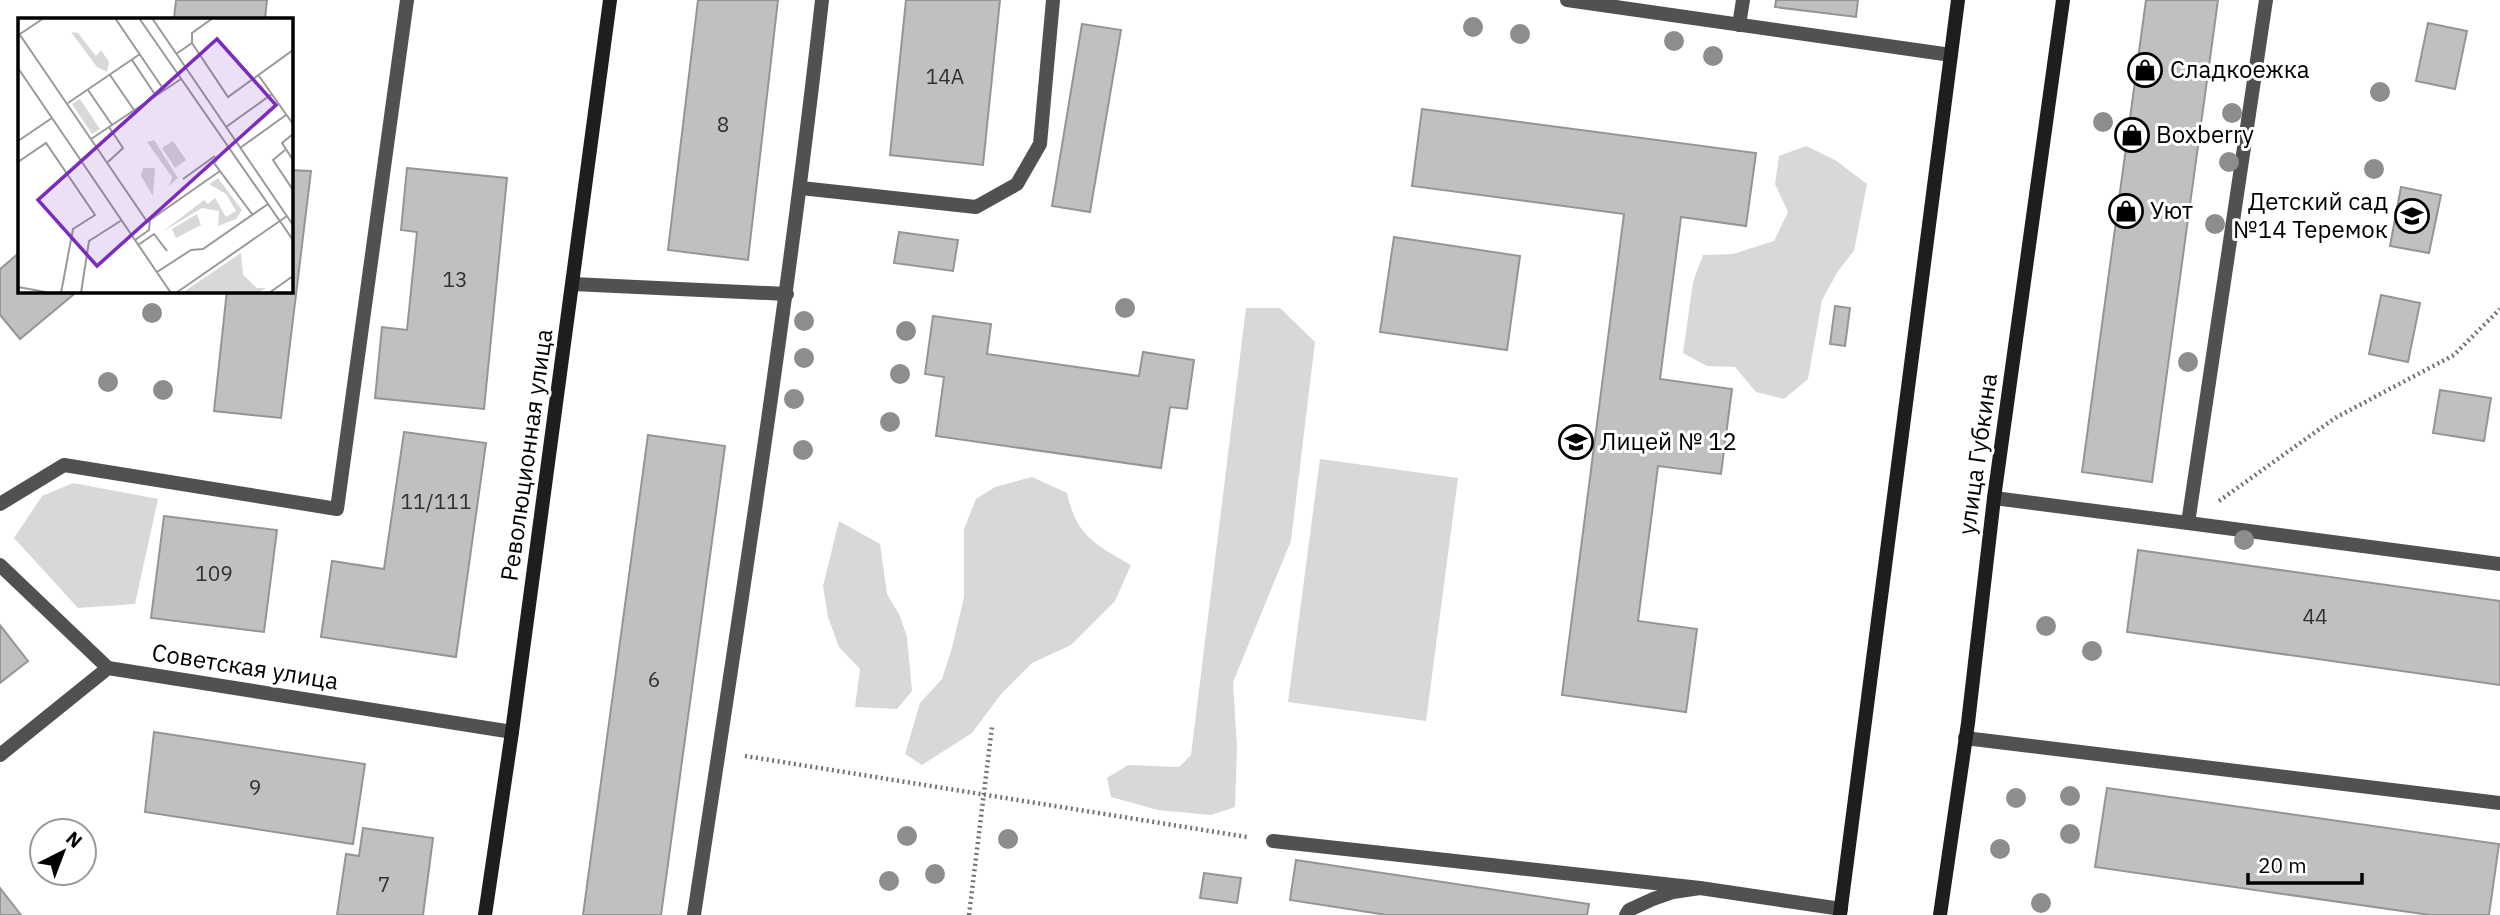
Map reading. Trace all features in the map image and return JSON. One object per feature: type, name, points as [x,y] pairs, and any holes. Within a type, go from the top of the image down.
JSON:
[{"type":"main road","name":"Революционная улица","points":[[485,915],[610,0]]},
{"type":"main road","points":[[1840,912],[1958,0]]},
{"type":"main road","name":"улица Губкина","points":[[1940,915],[2063,0]]},
{"type":"street","points":[[0,504],[64,465],[337,509],[407,0]]},
{"type":"street","points":[[694,915],[787,293],[822,0]]},
{"type":"street","points":[[801,188],[976,207],[1017,184],[1040,144],[1053,0]]},
{"type":"street","points":[[1567,0],[1640,5],[1739,25],[1951,55]]},
{"type":"street","points":[[1739,25],[1743,0]]},
{"type":"street","points":[[2188,523],[2266,0]]},
{"type":"street","points":[[573,284],[787,293]]},
{"type":"street","points":[[1994,498],[2500,564]]},
{"type":"street","points":[[0,565],[108,668],[0,755]]},
{"type":"street","name":"Советская улица","points":[[108,668],[512,732]]},
{"type":"street","points":[[1965,738],[2500,803]]},
{"type":"street","points":[[1273,841],[1700,888],[1840,912]]},
{"type":"street","points":[[1626,915],[1629,910],[1653,899],[1700,888]]},
{"type":"path","points":[[2188,523],[2335,418],[2454,355],[2500,309]]},
{"type":"path","points":[[969,915],[992,727]]},
{"type":"path","points":[[719,752],[1273,841]]},
{"type":"shaded area","points":[[1806,146],[1835,160],[1867,184],[1854,251],[1838,271],[1822,300],[1808,379],[1784,399],[1756,392],[1735,367],[1707,366],[1683,353],[1693,282],[1703,255],[1733,254],[1774,241],[1788,212],[1775,184],[1779,156]]},
{"type":"shaded area","points":[[1246,308],[1280,308],[1315,342],[1291,541],[1233,682],[1237,748],[1235,807],[1211,815],[1158,810],[1111,797],[1107,778],[1128,765],[1179,767],[1191,755]]},
{"type":"shaded area","points":[[1320,459],[1458,478],[1426,721],[1288,702]]},
{"type":"shaded area","points":[[1032,477],[1067,493],[1076,520],[1089,538],[1131,565],[1115,601],[1071,645],[1032,663],[1002,693],[972,733],[922,765],[905,754],[920,703],[942,679],[952,648],[964,597],[964,529],[976,499],[995,487]]},
{"type":"shaded area","points":[[73,483],[158,499],[135,604],[78,608],[14,538],[42,496]]},
{"type":"shaded area","points":[[839,521],[880,544],[887,594],[900,616],[907,637],[912,691],[897,709],[855,707],[860,669],[839,647],[828,617],[823,586]]},
{"type":"building","points":[[176,0],[267,0],[265,18],[174,18]]},
{"type":"building","points":[[698,0],[778,0],[748,260],[668,250]]},
{"type":"building","points":[[906,0],[1000,0],[983,165],[890,155]]},
{"type":"building","points":[[1776,0],[1858,0],[1856,17],[1775,7]]},
{"type":"building","points":[[2146,0],[2218,0],[2152,482],[2082,472]]},
{"type":"building","points":[[2428,23],[2467,31],[2455,89],[2416,81]]},
{"type":"building","points":[[1082,24],[1121,30],[1090,212],[1052,206]]},
{"type":"building","points":[[1422,109],[1756,153],[1746,226],[1681,217],[1660,379],[1732,389],[1721,474],[1658,466],[1638,621],[1697,629],[1686,712],[1562,695],[1624,214],[1412,186]]},
{"type":"building","points":[[407,168],[507,178],[484,409],[375,398],[382,327],[407,330],[417,232],[401,230]]},
{"type":"building","points":[[292,170],[311,171],[281,418],[214,411],[227,292],[292,292]]},
{"type":"building","points":[[2401,187],[2441,195],[2429,253],[2390,246]]},
{"type":"building","points":[[899,232],[958,240],[953,271],[894,263]]},
{"type":"building","points":[[1394,237],[1520,256],[1507,350],[1380,332]]},
{"type":"building","points":[[18,254],[18,292],[77,292],[20,339],[0,315],[0,269]]},
{"type":"building","points":[[2381,295],[2420,303],[2408,362],[2369,354]]},
{"type":"building","points":[[1835,306],[1850,308],[1845,346],[1830,344]]},
{"type":"building","points":[[933,316],[991,324],[987,354],[1139,376],[1143,352],[1194,360],[1187,409],[1170,407],[1161,468],[936,436],[944,377],[925,374]]},
{"type":"building","points":[[2440,390],[2491,398],[2484,441],[2433,433]]},
{"type":"building","points":[[404,432],[486,443],[456,657],[321,637],[332,561],[384,569]]},
{"type":"building","points":[[648,435],[725,446],[661,915],[583,915]]},
{"type":"building","points":[[164,516],[277,530],[264,632],[151,618]]},
{"type":"building","points":[[2138,550],[2500,601],[2500,685],[2127,632]]},
{"type":"building","points":[[0,625],[28,661],[0,683]]},
{"type":"building","points":[[154,732],[365,764],[353,844],[145,812]]},
{"type":"building","points":[[2107,788],[2499,844],[2489,915],[2430,915],[2095,867]]},
{"type":"building","points":[[363,828],[433,838],[423,915],[337,915],[346,854],[359,856]]},
{"type":"building","points":[[1296,860],[1589,904],[1587,915],[1387,915],[1290,900]]},
{"type":"building","points":[[1204,873],[1241,878],[1237,903],[1200,898]]},
{"type":"building","points":[[0,888],[21,915],[0,915]]},
{"type":"place","name":"Сладкоежка","points":[[2145,70]]},
{"type":"place","name":"Boxberry","points":[[2132,135]]},
{"type":"place","name":"Уют","points":[[2126,211]]},
{"type":"place","name":"Детский сад №14 Теремок","points":[[2412,216]]},
{"type":"place","name":"Лицей № 12","points":[[1576,442]]}]
